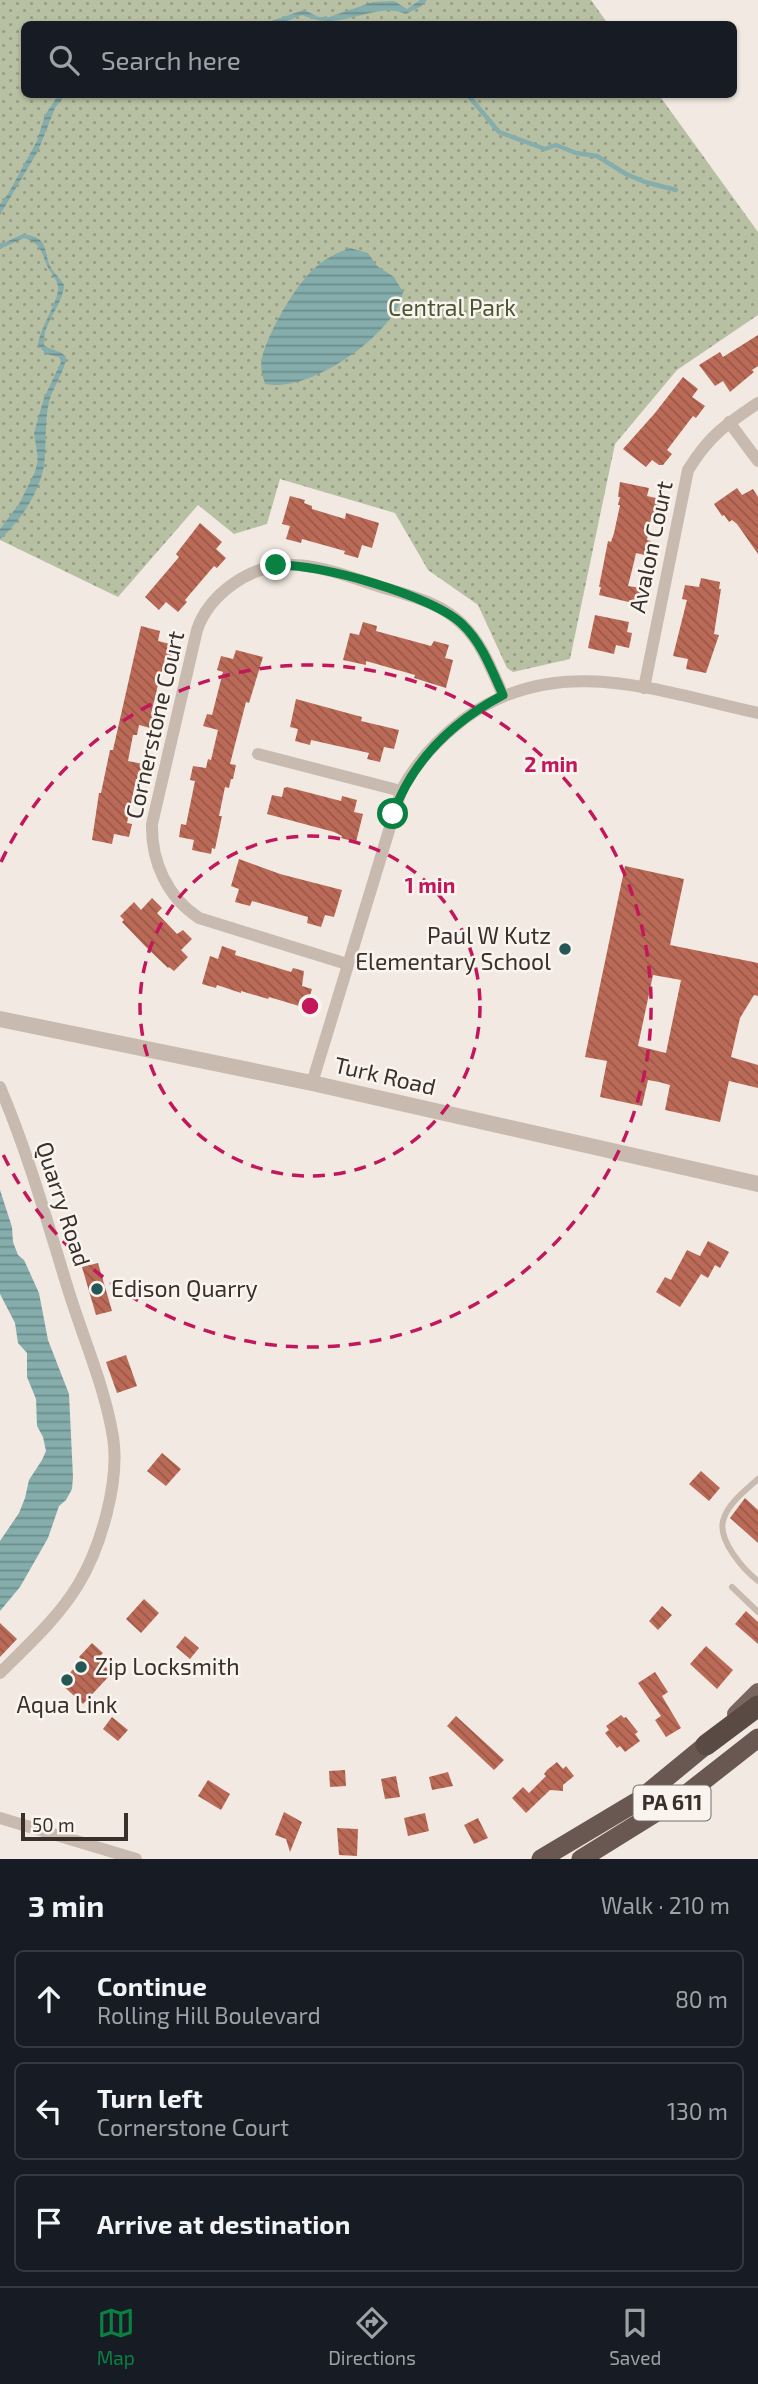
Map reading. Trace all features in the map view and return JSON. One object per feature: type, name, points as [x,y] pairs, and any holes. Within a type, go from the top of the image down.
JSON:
[{"type":"highway","name":"PA 611","points":[[541,1859],[638,1801],[758,1706]]},
{"type":"highway","name":"PA 611","points":[[580,1859],[689,1792],[758,1738]]},
{"type":"main road","points":[[706,1745],[758,1692]]},
{"type":"street","name":"Avalon Court","points":[[644,688],[688,470],[708,441],[758,402]]},
{"type":"street","points":[[729,422],[758,461]]},
{"type":"street","name":"Cornerstone Court","points":[[347,964],[199,918],[180,903],[162,876],[153,845],[152,824],[197,631],[204,615],[229,587],[258,570],[288,564],[331,572],[429,602],[446,610],[472,635],[503,695]]},
{"type":"street","points":[[312,1083],[401,791],[425,755],[440,739],[485,704],[503,695],[535,685],[572,681],[603,681],[644,688],[758,713]]},
{"type":"street","points":[[258,754],[401,791]]},
{"type":"street","name":"Turk Road","points":[[0,1019],[312,1083],[758,1184]]},
{"type":"street","name":"Quarry Road","points":[[0,1087],[42,1203],[103,1395],[115,1457],[113,1488],[104,1525],[78,1585],[41,1632],[0,1673]]},
{"type":"street","points":[[0,1818],[136,1859]]},
{"type":"lane","points":[[758,1479],[729,1509],[722,1522],[724,1536],[735,1558],[758,1581]]},
{"type":"lane","points":[[732,1587],[758,1612]]},
{"type":"green space","name":"Central Park","points":[[0,0],[591,0],[606,21],[21,21],[21,98],[661,98],[758,232],[758,315],[677,370],[615,444],[570,659],[513,672],[507,668],[478,605],[428,570],[395,513],[280,479],[267,524],[234,534],[198,505],[118,597],[0,540]]},
{"type":"water","points":[[420,0],[427,0],[406,14],[381,11],[330,21],[302,15],[287,21],[271,21],[304,10],[319,17],[329,17],[373,2],[394,1],[407,9]]},
{"type":"water","points":[[56,98],[63,98],[55,108],[38,151],[0,215],[0,204],[37,141],[45,115]]},
{"type":"water","points":[[23,234],[43,243],[49,265],[64,285],[63,293],[46,329],[44,345],[66,357],[49,402],[44,466],[38,486],[21,516],[0,539],[0,529],[19,504],[35,472],[38,459],[34,433],[44,398],[61,362],[59,357],[46,354],[38,345],[58,292],[56,280],[40,249],[24,238],[0,249],[0,243]]},
{"type":"water","points":[[350,248],[368,253],[377,266],[394,277],[403,292],[397,309],[367,343],[325,371],[283,385],[265,384],[262,358],[284,308],[309,273],[329,258]]},
{"type":"water","points":[[0,1190],[12,1227],[13,1242],[39,1293],[48,1340],[69,1394],[73,1477],[72,1489],[59,1506],[48,1538],[20,1587],[0,1611],[0,1541],[19,1513],[29,1480],[46,1451],[37,1426],[36,1399],[27,1377],[27,1353],[18,1343],[15,1323],[0,1294]]},
{"type":"building","points":[[758,335],[758,366],[752,370],[754,372],[730,392],[723,381],[715,386],[699,365],[720,352],[723,357]]},
{"type":"building","points":[[683,377],[698,389],[692,397],[705,406],[696,418],[693,416],[667,450],[672,454],[663,465],[652,460],[646,467],[623,449]]},
{"type":"building","points":[[620,482],[649,488],[647,496],[660,499],[657,514],[652,513],[647,540],[651,541],[648,556],[636,553],[628,586],[641,588],[637,604],[599,595],[608,541],[611,542],[620,505]]},
{"type":"building","points":[[737,488],[742,495],[753,489],[758,497],[758,554],[737,524],[722,516],[714,504]]},
{"type":"building","points":[[290,496],[305,500],[304,503],[312,506],[312,509],[345,519],[346,513],[379,523],[372,548],[362,545],[358,558],[344,554],[345,551],[302,539],[301,543],[286,539],[290,526],[282,524]]},
{"type":"building","points":[[200,523],[222,542],[216,549],[226,558],[217,568],[214,566],[178,612],[166,602],[159,610],[145,597],[179,557],[176,554]]},
{"type":"building","points":[[701,578],[720,582],[721,589],[714,634],[719,635],[706,673],[686,669],[688,659],[673,656],[687,600],[682,599],[685,585],[699,587]]},
{"type":"building","points":[[595,615],[629,622],[627,632],[632,633],[629,648],[616,645],[614,654],[588,648]]},
{"type":"building","points":[[363,622],[377,626],[376,631],[431,646],[434,641],[449,645],[445,658],[453,660],[446,688],[414,678],[415,675],[366,661],[366,665],[343,660],[350,633],[359,635]]},
{"type":"building","points":[[141,626],[160,631],[158,641],[174,645],[171,657],[166,656],[151,714],[157,716],[154,729],[139,725],[137,735],[133,735],[128,761],[143,764],[140,780],[136,779],[127,823],[132,824],[129,837],[114,834],[112,844],[92,840],[99,793],[110,750],[113,750]]},
{"type":"building","points":[[236,650],[263,657],[249,703],[246,702],[230,764],[236,765],[233,779],[229,788],[225,787],[219,816],[222,816],[215,849],[212,848],[211,854],[192,850],[194,840],[179,837],[181,824],[186,825],[195,781],[190,780],[193,766],[206,768],[208,759],[211,760],[218,730],[203,726],[207,714],[212,715],[223,672],[217,670],[221,656],[233,659]]},
{"type":"building","points":[[296,699],[362,717],[361,721],[399,730],[394,749],[384,747],[380,762],[367,759],[369,753],[311,740],[310,745],[295,741],[298,729],[290,727]]},
{"type":"building","points":[[284,788],[341,801],[342,796],[357,800],[354,812],[363,814],[356,842],[341,838],[342,836],[334,832],[267,814],[272,795],[282,797]]},
{"type":"building","points":[[239,859],[280,874],[342,890],[334,917],[325,915],[321,927],[307,923],[308,917],[252,901],[250,906],[235,902],[239,889],[231,886]]},
{"type":"building","points":[[625,866],[684,879],[670,945],[758,963],[758,996],[754,995],[740,1018],[731,1057],[758,1065],[758,1088],[729,1081],[720,1122],[665,1110],[670,1085],[659,1082],[648,1080],[642,1106],[600,1097],[607,1061],[585,1057]],"holes":[[[653,975],[681,980],[666,1053],[638,1046]]]},
{"type":"building","points":[[152,898],[162,908],[157,913],[177,934],[183,930],[192,939],[181,950],[188,957],[174,971],[145,946],[122,922],[124,920],[120,916],[134,902],[141,910]]},
{"type":"building","points":[[222,946],[236,951],[235,955],[291,972],[293,968],[304,971],[302,986],[312,989],[306,1008],[217,985],[216,988],[202,984],[210,956],[218,959]]},
{"type":"building","points":[[708,1241],[729,1252],[720,1268],[715,1265],[708,1278],[701,1274],[680,1307],[656,1292],[665,1277],[671,1280],[687,1250],[700,1256]]},
{"type":"building","name":"Edison Quarry","points":[[98,1263],[112,1311],[96,1315],[82,1267]]},
{"type":"building","points":[[126,1355],[137,1386],[117,1393],[106,1362]]},
{"type":"building","points":[[162,1453],[181,1469],[166,1486],[147,1471]]},
{"type":"building","points":[[701,1471],[720,1488],[709,1501],[689,1484]]},
{"type":"building","points":[[745,1498],[758,1510],[758,1543],[730,1518]]},
{"type":"building","points":[[144,1599],[159,1613],[141,1633],[126,1619]]},
{"type":"building","points":[[662,1606],[672,1615],[658,1630],[649,1621]]},
{"type":"building","points":[[746,1611],[758,1622],[758,1644],[735,1624]]},
{"type":"building","points":[[0,1623],[17,1639],[0,1657]]},
{"type":"building","points":[[185,1636],[199,1648],[190,1659],[176,1647]]},
{"type":"building","points":[[92,1643],[103,1653],[97,1659],[112,1673],[83,1704],[60,1683],[82,1660],[79,1657]]},
{"type":"building","points":[[706,1646],[733,1670],[717,1689],[690,1664]]},
{"type":"building","points":[[655,1672],[668,1692],[662,1696],[681,1728],[666,1737],[655,1720],[661,1716],[638,1683]]},
{"type":"building","points":[[621,1715],[626,1717],[638,1732],[635,1734],[640,1741],[625,1752],[620,1746],[617,1748],[605,1733],[609,1730],[606,1726]]},
{"type":"building","points":[[456,1716],[504,1760],[494,1770],[447,1726]]},
{"type":"building","points":[[112,1717],[128,1730],[118,1741],[103,1729]]},
{"type":"building","points":[[557,1762],[563,1769],[566,1766],[574,1776],[563,1785],[563,1791],[550,1790],[526,1813],[512,1798],[523,1787],[529,1793]]},
{"type":"building","points":[[345,1770],[346,1786],[330,1787],[329,1771]]},
{"type":"building","points":[[448,1772],[453,1786],[432,1790],[429,1777]]},
{"type":"building","points":[[396,1776],[400,1797],[385,1799],[381,1779]]},
{"type":"building","points":[[208,1780],[230,1794],[221,1810],[198,1796]]},
{"type":"building","points":[[284,1812],[302,1822],[290,1852],[286,1839],[275,1835]]},
{"type":"building","points":[[425,1813],[429,1831],[408,1836],[404,1818]]},
{"type":"building","points":[[478,1818],[488,1838],[474,1844],[464,1825]]},
{"type":"building","points":[[337,1828],[358,1829],[357,1856],[339,1855]]},
{"type":"waterway","points":[[470,98],[499,132],[545,149],[556,145],[576,153],[597,156],[626,174],[676,190]]},
{"type":"place","name":"Paul W Kutz Elementary School","points":[[565,949]]},
{"type":"place","name":"Edison Quarry","points":[[97,1289]]},
{"type":"place","name":"Zip Locksmith","points":[[81,1667]]},
{"type":"place","name":"Aqua Link","points":[[67,1680]]},
{"type":"route","points":[[276,565],[304,565],[331,572],[429,602],[446,610],[472,635],[503,695],[485,704],[452,728],[425,755],[401,791],[393,814]]}]
